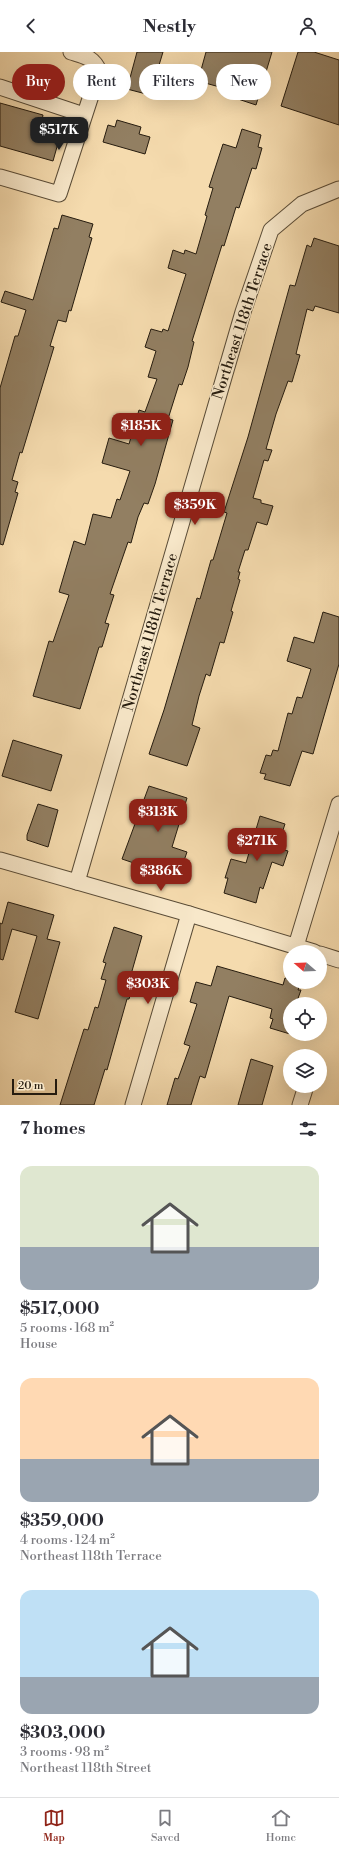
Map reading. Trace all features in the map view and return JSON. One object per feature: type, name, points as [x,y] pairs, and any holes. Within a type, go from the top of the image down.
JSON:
[{"type":"street","points":[[0,177],[59,194],[99,71],[95,63],[88,57],[71,52]]},
{"type":"street","points":[[0,87],[84,116]]},
{"type":"street","name":"Northeast 118th Terrace","points":[[77,882],[243,312],[272,230],[302,204],[339,189]]},
{"type":"street","points":[[296,945],[339,804]]},
{"type":"street","points":[[0,860],[293,945]]},
{"type":"street","points":[[133,1105],[189,914]]},
{"type":"street","points":[[327,956],[339,960]]},
{"type":"street","points":[[300,1105],[304,1093]]},
{"type":"building","points":[[137,52],[163,52],[159,64],[139,64],[139,92],[131,90],[131,74]]},
{"type":"building","points":[[206,52],[272,52],[268,64],[216,64],[216,86],[208,84],[208,64],[203,64]]},
{"type":"building","points":[[298,52],[314,52],[339,60],[339,125],[281,106]]},
{"type":"building","points":[[241,100],[258,100],[256,105]]},
{"type":"building","points":[[0,103],[43,115],[42,120],[52,122],[51,125],[62,129],[53,161],[0,146]]},
{"type":"building","points":[[117,120],[141,127],[139,134],[150,137],[145,154],[103,142],[108,125],[115,127]]},
{"type":"building","points":[[242,129],[261,135],[258,147],[262,148],[256,169],[252,168],[239,208],[236,207],[224,246],[222,245],[192,341],[194,342],[188,367],[182,385],[179,384],[168,419],[173,420],[155,484],[148,504],[144,503],[138,517],[131,543],[128,542],[110,594],[114,595],[105,623],[109,624],[102,647],[99,647],[80,709],[33,696],[49,641],[53,642],[69,595],[59,592],[74,541],[85,545],[93,514],[111,518],[117,499],[120,500],[130,471],[102,463],[109,438],[129,444],[139,410],[145,412],[157,379],[148,377],[156,351],[145,347],[151,329],[162,332],[163,329],[168,331],[186,274],[168,268],[173,250],[184,254],[185,250],[196,254],[213,188],[209,187],[223,144],[236,148]]},
{"type":"building","points":[[62,215],[93,224],[89,237],[92,238],[71,311],[69,310],[66,322],[58,320],[50,346],[54,347],[22,453],[20,452],[12,480],[18,482],[15,492],[18,493],[3,545],[0,544],[0,388],[15,336],[18,336],[26,310],[1,302],[5,291],[33,300],[54,228],[58,229]]},
{"type":"building","points":[[314,238],[339,246],[339,313],[315,306],[313,311],[307,309],[296,354],[300,355],[292,382],[288,381],[276,414],[266,449],[272,450],[268,461],[264,460],[253,498],[261,500],[261,503],[273,506],[267,525],[257,522],[248,550],[245,550],[238,572],[240,572],[238,579],[240,580],[224,643],[220,642],[210,676],[206,674],[199,696],[192,725],[200,728],[187,766],[149,754],[164,710],[197,598],[200,599],[211,560],[213,560],[227,513],[224,512],[248,437],[290,285],[295,286],[307,245],[311,247]]},
{"type":"building","points":[[323,612],[339,617],[339,664],[313,754],[302,751],[290,786],[264,779],[266,774],[260,773],[266,755],[271,756],[273,750],[278,751],[288,713],[292,714],[297,697],[302,698],[311,669],[287,661],[294,637],[314,643]]},
{"type":"building","points":[[13,740],[62,755],[51,791],[2,776]]},
{"type":"building","points":[[149,786],[187,798],[172,847],[187,852],[178,878],[122,859]]},
{"type":"building","points":[[38,804],[58,810],[48,847],[27,840],[27,835]]},
{"type":"building","points":[[260,816],[285,824],[277,848],[288,851],[283,866],[272,862],[263,889],[260,887],[256,903],[224,893],[228,878],[225,878],[231,859],[246,863]]},
{"type":"building","points":[[8,902],[54,915],[47,939],[60,942],[38,1019],[15,1012],[37,936],[12,929],[3,960],[0,959],[0,923],[2,924]]},
{"type":"building","points":[[114,927],[142,936],[130,978],[135,979],[129,999],[127,999],[107,1070],[105,1069],[94,1105],[60,1105],[84,1029],[88,1030],[95,1007],[98,1008],[106,980],[101,979],[106,963],[103,962]]},
{"type":"building","points":[[217,966],[283,985],[283,989],[301,990],[298,997],[283,997],[283,1032],[270,1028],[273,1019],[270,1018],[272,1009],[229,996],[205,1078],[200,1076],[191,1105],[167,1105],[175,1078],[178,1079],[190,1046],[184,1044],[197,1004],[190,1002],[196,982],[211,986]]},
{"type":"building","points":[[251,1059],[273,1066],[262,1105],[238,1105]]}]
